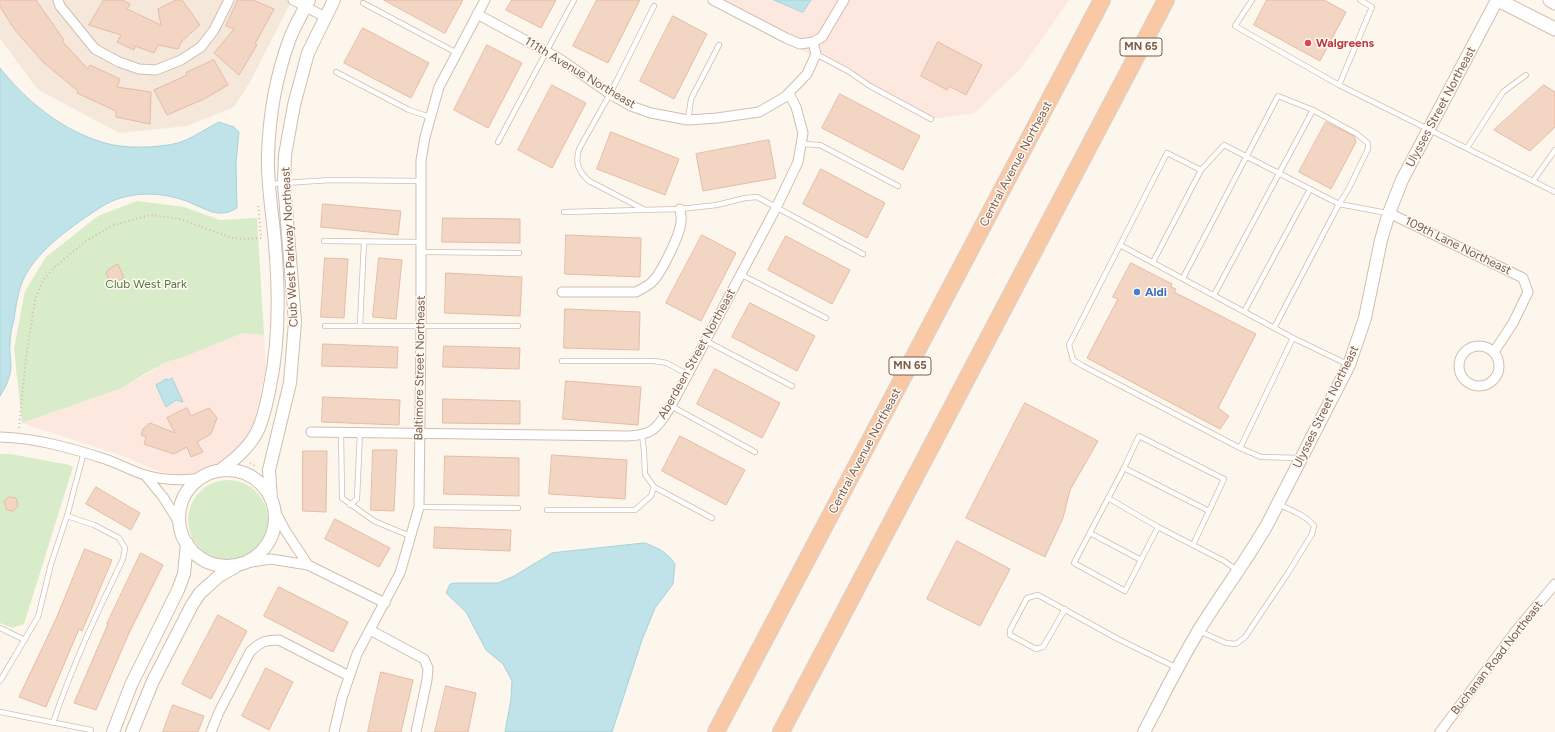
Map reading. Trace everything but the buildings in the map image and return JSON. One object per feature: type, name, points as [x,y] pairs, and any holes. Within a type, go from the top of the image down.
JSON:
[{"type":"highway","name":"Central Avenue Northeast","points":[[716,732],[1102,0]]},
{"type":"highway","name":"MN 65","points":[[781,732],[1166,0]]},
{"type":"main road","points":[[1498,0],[1555,29]]},
{"type":"main road","points":[[1550,0],[1555,3]]},
{"type":"street","points":[[58,0],[60,6],[95,49],[119,62],[139,69],[156,70],[181,60],[201,47],[214,30],[229,0]]},
{"type":"street","points":[[293,0],[308,3],[325,17]]},
{"type":"street","name":"Club West Parkway Northeast","points":[[273,504],[269,470],[290,383],[295,322],[284,183],[284,155],[294,105],[308,53],[334,0]]},
{"type":"street","name":"Baltimore Street Northeast","points":[[334,732],[342,698],[357,654],[400,574],[419,508],[422,252],[421,160],[438,87],[485,0]]},
{"type":"street","points":[[713,0],[800,44],[813,42],[822,37],[844,0]]},
{"type":"street","name":"Ulysses Street Northeast","points":[[1144,732],[1198,630],[1255,546],[1349,365],[1365,318],[1381,240],[1389,213],[1402,180],[1498,0]]},
{"type":"street","name":"Club West Parkway Northeast","points":[[219,471],[240,455],[257,432],[268,398],[273,371],[278,320],[275,244],[268,184],[269,142],[273,99],[282,63],[291,36],[308,3]]},
{"type":"street","name":"111th Avenue Northeast","points":[[477,14],[576,69],[610,94],[631,106],[651,113],[688,120],[717,118],[759,112],[789,94]]},
{"type":"street","points":[[789,94],[807,74],[816,54],[813,42]]},
{"type":"street","name":"Aberdeen Street Northeast","points":[[642,435],[652,430],[662,420],[671,406],[796,168],[803,133],[796,108],[789,94]]},
{"type":"street","points":[[562,292],[622,293],[636,292],[645,287],[654,280],[664,264],[681,222],[680,209]]},
{"type":"street","name":"109th Lane Northeast","points":[[1389,213],[1523,278],[1528,292],[1513,323],[1494,352]]},
{"type":"street","points":[[1474,346],[1481,346],[1494,352],[1499,363],[1499,370],[1493,381],[1488,384],[1475,386],[1464,379],[1460,374],[1460,360],[1468,349],[1474,346]]},
{"type":"street","points":[[311,432],[642,435]]},
{"type":"street","points":[[0,437],[13,437],[46,442],[106,459],[145,475],[186,480],[202,478],[219,471],[238,472],[255,480],[265,488],[285,530],[308,565]]},
{"type":"street","points":[[113,732],[131,685],[178,590],[184,574],[186,543],[180,524],[164,497],[145,475]]},
{"type":"street","points":[[180,524],[180,511],[184,498],[192,486],[202,478]]},
{"type":"street","points":[[132,732],[150,687],[192,605],[200,593],[219,576],[259,554],[270,541],[275,526],[273,504]]},
{"type":"street","points":[[186,543],[199,556],[215,565],[227,566],[271,559],[308,565],[385,603]]},
{"type":"street","name":"Buchanan Road Northeast","points":[[1440,732],[1515,632],[1555,584]]},
{"type":"street","points":[[370,630],[424,659],[428,668],[427,680],[416,732]]},
{"type":"street","points":[[211,732],[218,712],[250,652],[258,644],[268,640],[279,640],[349,676]]},
{"type":"lane","points":[[498,142],[574,0]]},
{"type":"lane","points":[[1252,0],[1235,26],[1339,85],[1555,192]]},
{"type":"lane","points":[[1339,85],[1372,7],[1360,0]]},
{"type":"lane","points":[[362,3],[456,53]]},
{"type":"lane","points":[[647,211],[589,181],[577,166],[576,158],[579,149],[610,94],[654,6]]},
{"type":"lane","points":[[688,120],[691,100],[719,45]]},
{"type":"lane","points":[[816,54],[848,71],[870,86],[931,118]]},
{"type":"lane","points":[[336,72],[409,110],[430,117]]},
{"type":"lane","points":[[1467,148],[1503,92],[1526,75]]},
{"type":"lane","points":[[1183,278],[1278,96],[1313,110],[1351,130],[1368,143],[1368,149],[1348,190],[1339,204],[1274,328]]},
{"type":"lane","points":[[1214,295],[1278,172],[1313,110]]},
{"type":"lane","points":[[802,144],[820,145],[898,186]]},
{"type":"lane","points":[[1153,262],[1201,170],[1224,145],[1339,204],[1389,213]]},
{"type":"lane","points":[[1532,181],[1555,150]]},
{"type":"lane","points":[[1201,170],[1167,153],[1069,345],[1073,360],[1240,448],[1261,457],[1302,458]]},
{"type":"lane","points":[[268,184],[330,180],[422,181]]},
{"type":"lane","points":[[1244,312],[1310,188]]},
{"type":"lane","points":[[564,212],[680,209],[757,198],[863,254]]},
{"type":"lane","points":[[324,241],[421,242]]},
{"type":"lane","points":[[360,325],[364,242]]},
{"type":"lane","points":[[1120,245],[1293,338],[1349,365]]},
{"type":"lane","points":[[422,252],[519,253]]},
{"type":"lane","points":[[740,274],[826,318]]},
{"type":"lane","points":[[325,326],[518,326]]},
{"type":"lane","points":[[1240,448],[1293,338]]},
{"type":"lane","points":[[706,341],[792,386]]},
{"type":"lane","points":[[562,361],[667,363],[688,374]]},
{"type":"lane","points":[[671,406],[755,452]]},
{"type":"lane","points":[[341,432],[342,498],[374,521],[410,536]]},
{"type":"lane","points":[[350,505],[358,499],[360,432]]},
{"type":"lane","points":[[642,435],[645,474],[654,487],[712,518]]},
{"type":"lane","points":[[1158,527],[1125,591],[1074,563],[1124,468],[1139,436],[1224,479],[1193,545]]},
{"type":"lane","points":[[0,681],[38,617],[51,564],[67,516],[84,452]]},
{"type":"lane","points":[[1124,468],[1209,511]]},
{"type":"lane","points":[[546,510],[635,510],[651,496],[654,487]]},
{"type":"lane","points":[[1108,498],[1158,527],[1224,561],[1238,571]]},
{"type":"lane","points":[[1198,630],[1226,643],[1236,644],[1245,637],[1288,573],[1312,534],[1314,526],[1304,517],[1278,504]]},
{"type":"lane","points":[[419,508],[518,508]]},
{"type":"lane","points":[[54,723],[64,690],[84,642],[123,559],[125,548],[119,538],[94,525],[67,516]]},
{"type":"lane","points":[[1090,533],[1141,560]]},
{"type":"lane","points":[[1065,609],[1043,647],[1036,649],[1010,635],[1010,630],[1027,598],[1038,595],[1065,609],[1118,639],[1177,668]]},
{"type":"lane","points":[[0,628],[25,640]]},
{"type":"lane","points":[[0,712],[91,730]]},
{"type":"path","points":[[18,428],[35,300],[42,280],[57,264],[86,241],[114,225],[150,215],[180,219],[232,238],[245,240],[261,238]]},
{"type":"path","points":[[250,463],[262,470]]},
{"type":"shaded area","points":[[0,0],[292,0],[250,82],[234,107],[187,126],[119,133],[37,89],[0,38]]},
{"type":"shaded area","points":[[708,0],[1069,0],[1023,66],[975,113],[931,119]]},
{"type":"shaded area","points":[[243,333],[264,335],[266,369],[252,430],[228,460],[209,471],[186,475],[166,473],[150,468],[126,457],[22,423],[122,388],[169,361],[184,357]]},
{"type":"green space","name":"Club West Park","points":[[137,201],[184,207],[220,220],[257,218],[264,335],[243,333],[184,357],[169,361],[122,388],[22,423],[14,349],[25,291],[46,257],[98,216]]},
{"type":"green space","points":[[0,454],[10,454],[70,465],[73,467],[24,624],[12,628],[0,623]]},
{"type":"green space","points":[[220,480],[236,480],[257,491],[268,512],[268,528],[257,549],[236,560],[220,560],[206,554],[199,549],[194,542],[188,528],[188,512],[194,498],[199,491],[206,486]]},
{"type":"water","points":[[774,0],[811,0],[803,12]]},
{"type":"water","points":[[0,68],[34,104],[47,114],[75,131],[105,143],[132,147],[170,145],[188,139],[219,122],[234,127],[239,132],[236,163],[237,208],[224,213],[218,213],[165,195],[132,195],[101,207],[58,238],[38,257],[24,278],[19,293],[10,337],[10,373],[0,396]]},
{"type":"water","points":[[172,378],[183,402],[176,400],[166,407],[156,385],[166,379],[169,380]]},
{"type":"water","points":[[645,543],[665,553],[675,564],[673,584],[655,608],[642,640],[612,732],[505,732],[511,699],[512,681],[503,664],[486,650],[466,612],[446,593],[450,584],[498,583],[514,576],[552,553]]},
{"type":"place","name":"Walgreens","points":[[1308,43]]},
{"type":"place","name":"Aldi","points":[[1137,292]]}]
